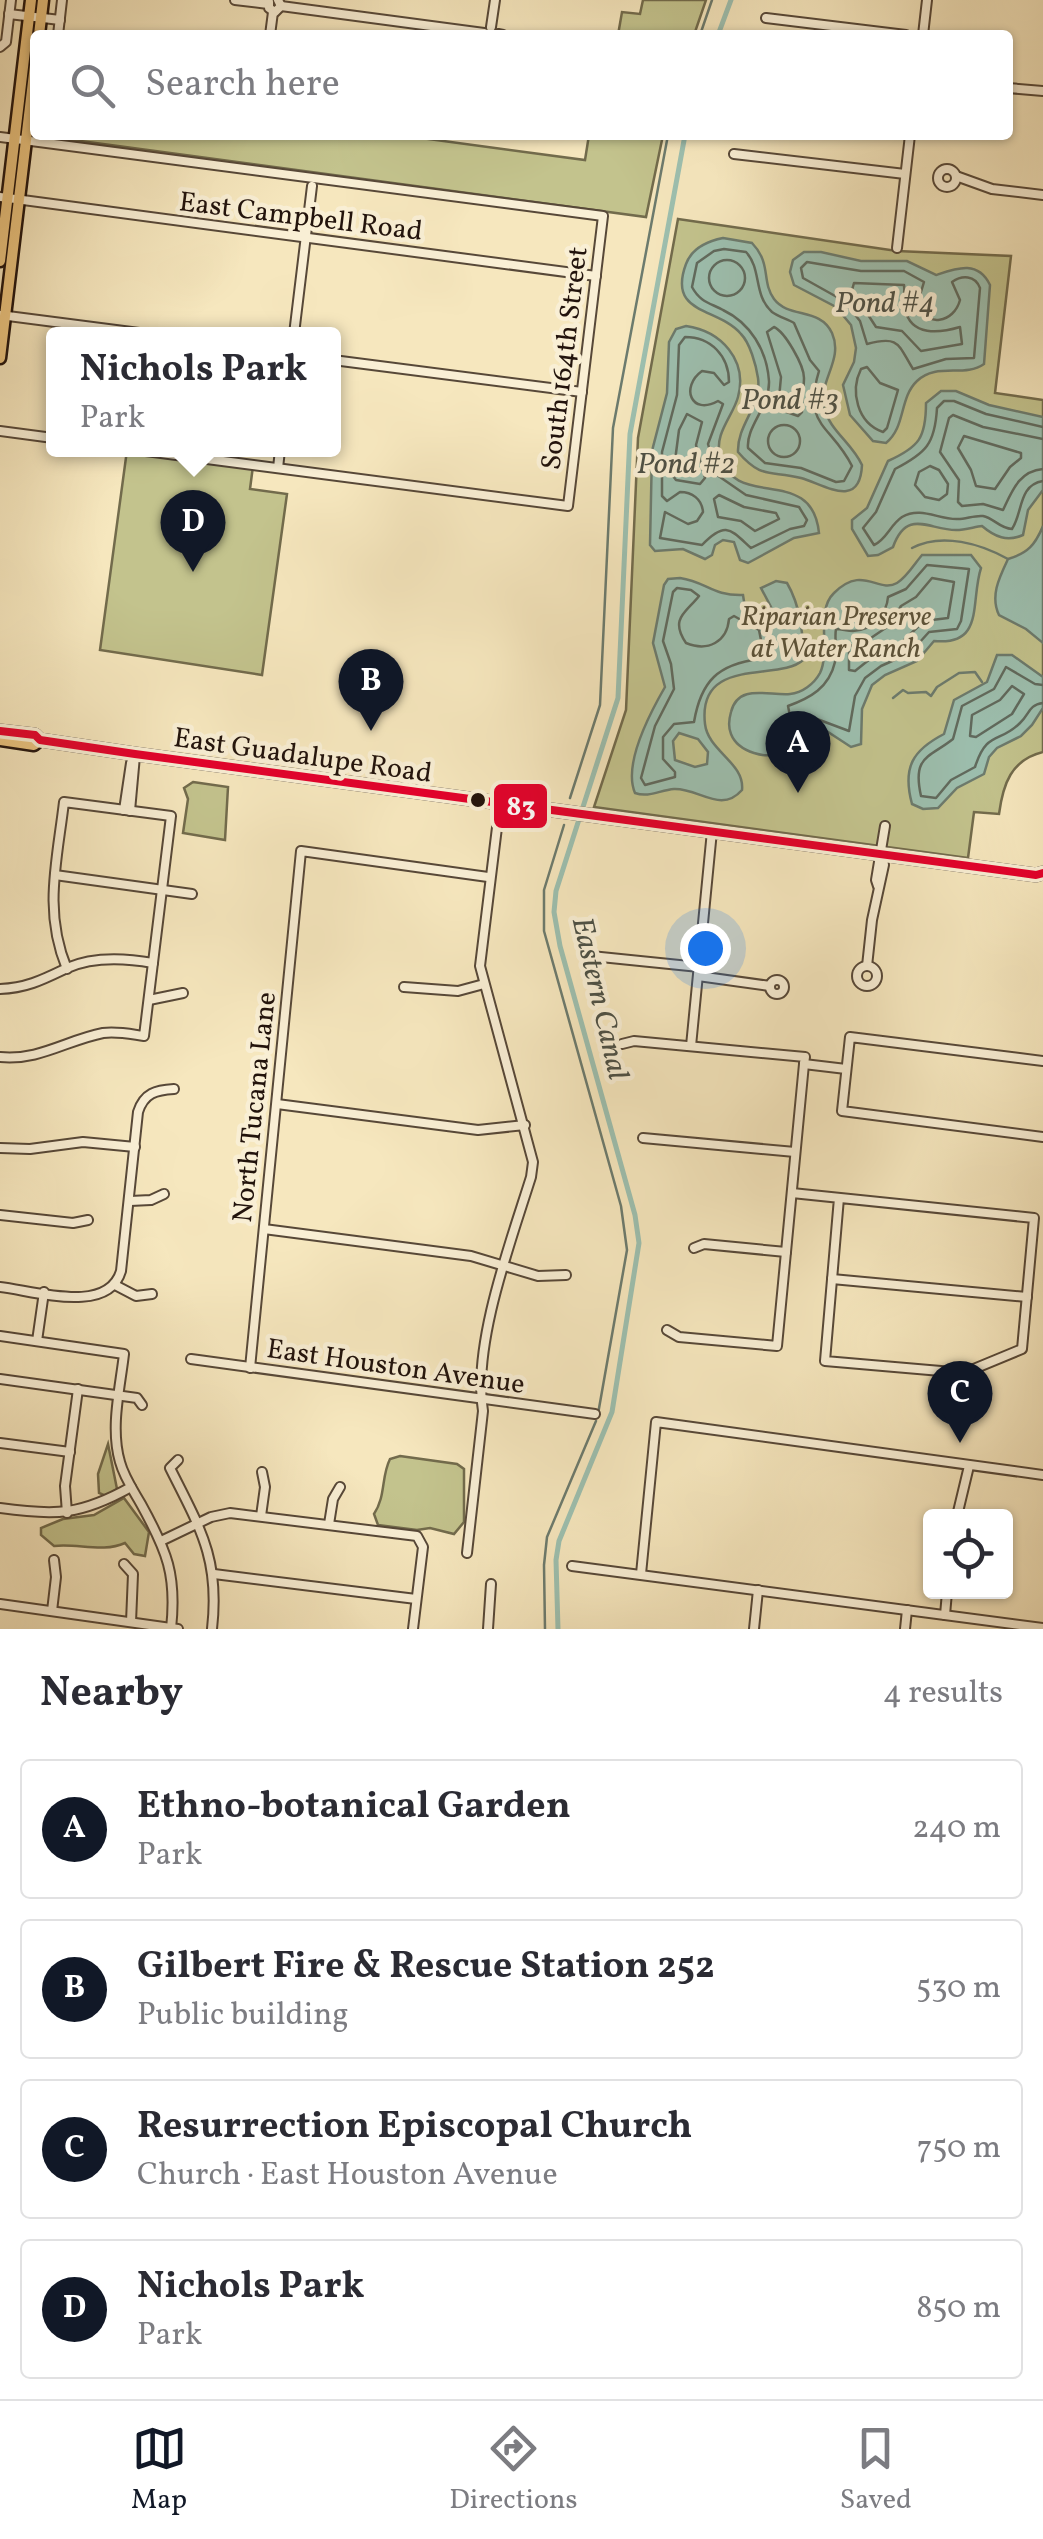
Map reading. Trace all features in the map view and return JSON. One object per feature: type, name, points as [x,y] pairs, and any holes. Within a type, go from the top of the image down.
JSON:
[{"type":"main road","points":[[31,0],[37,30]]},
{"type":"main road","points":[[33,30],[43,0]]},
{"type":"main road","points":[[20,139],[30,58]]},
{"type":"main road","points":[[0,261],[30,89]]},
{"type":"main road","points":[[0,358],[9,199]]},
{"type":"main road","name":"East Guadalupe Road","points":[[0,730],[135,754],[1041,876]]},
{"type":"main road","name":"East Guadalupe Road","points":[[0,740],[34,745],[40,740]]},
{"type":"street","points":[[2,47],[11,0]]},
{"type":"street","points":[[59,30],[62,0]]},
{"type":"street","points":[[234,0],[470,30]]},
{"type":"street","points":[[493,30],[495,0]]},
{"type":"street","points":[[924,30],[927,0]]},
{"type":"street","points":[[271,30],[274,4]]},
{"type":"street","points":[[10,14],[60,20]]},
{"type":"street","points":[[766,18],[865,30]]},
{"type":"street","points":[[1013,88],[1043,91]]},
{"type":"street","points":[[0,137],[20,139]]},
{"type":"street","name":"South 164th Street","points":[[20,139],[603,216],[568,506],[278,468]]},
{"type":"street","points":[[897,248],[909,140]]},
{"type":"street","points":[[734,154],[906,174]]},
{"type":"street","points":[[956,176],[992,189],[1042,195],[1043,180]]},
{"type":"street","points":[[295,327],[312,186]]},
{"type":"street","name":"East Campbell Road","points":[[9,199],[596,276]]},
{"type":"street","points":[[3,315],[94,327]]},
{"type":"street","points":[[341,361],[582,392]]},
{"type":"street","points":[[0,431],[46,437]]},
{"type":"street","points":[[192,457],[278,468],[279,457]]},
{"type":"street","points":[[127,810],[135,754]]},
{"type":"street","points":[[0,1057],[47,1053],[100,1034],[144,1036],[172,816],[64,802],[52,916],[66,969]]},
{"type":"street","points":[[468,1553],[483,1412],[480,1398],[495,1291],[531,1177],[532,1162],[480,966],[500,803]]},
{"type":"street","points":[[868,966],[885,826]]},
{"type":"street","points":[[691,1046],[712,832]]},
{"type":"street","name":"North Tucana Lane","points":[[250,1368],[300,851],[488,878]]},
{"type":"street","points":[[55,875],[192,894]]},
{"type":"street","points":[[592,956],[770,986]]},
{"type":"street","points":[[0,988],[30,986],[66,969],[112,959],[153,963]]},
{"type":"street","points":[[404,987],[458,992],[484,984]]},
{"type":"street","points":[[148,1000],[183,993]]},
{"type":"street","points":[[1043,1061],[850,1037],[842,1111],[1043,1137]]},
{"type":"street","points":[[622,1044],[634,1041],[805,1057],[777,1346],[680,1337],[667,1330]]},
{"type":"street","points":[[804,1064],[846,1068]]},
{"type":"street","points":[[0,1287],[93,1297],[115,1285],[121,1271],[142,1102],[154,1090],[174,1088]]},
{"type":"street","points":[[277,1104],[478,1130],[525,1124]]},
{"type":"street","points":[[643,1138],[795,1152]]},
{"type":"street","points":[[0,1148],[30,1149],[83,1142],[135,1147]]},
{"type":"street","points":[[130,1201],[151,1200],[164,1194]]},
{"type":"street","points":[[792,1194],[838,1198],[1034,1218],[1022,1349],[964,1374],[824,1361],[838,1198]]},
{"type":"street","points":[[0,1215],[73,1223],[88,1220]]},
{"type":"street","points":[[264,1229],[471,1256],[538,1276],[566,1275]]},
{"type":"street","points":[[694,1248],[704,1244],[786,1252]]},
{"type":"street","points":[[1029,1269],[1043,1266]]},
{"type":"street","points":[[1029,1269],[1043,1275]]},
{"type":"street","points":[[832,1279],[1026,1298]]},
{"type":"street","points":[[115,1285],[136,1296],[152,1294]]},
{"type":"street","points":[[38,1341],[44,1292]]},
{"type":"street","points":[[0,1336],[124,1354],[117,1450],[131,1487],[161,1541],[174,1587],[173,1629],[0,1604]]},
{"type":"street","name":"East Houston Avenue","points":[[190,1359],[595,1414]]},
{"type":"street","points":[[0,1378],[137,1398],[142,1406]]},
{"type":"street","points":[[68,1513],[64,1486],[78,1389]]},
{"type":"street","points":[[641,1574],[656,1422],[1043,1475]]},
{"type":"street","points":[[0,1443],[70,1452]]},
{"type":"street","points":[[178,1460],[170,1468],[207,1545],[214,1574],[212,1629]]},
{"type":"street","points":[[959,1509],[969,1466]]},
{"type":"street","points":[[261,1516],[265,1487],[262,1472]]},
{"type":"street","points":[[0,1508],[68,1513],[94,1506],[131,1487]]},
{"type":"street","points":[[329,1524],[333,1499],[340,1487]]},
{"type":"street","points":[[161,1541],[197,1522],[230,1513],[417,1536],[422,1540],[413,1629]]},
{"type":"street","points":[[52,1611],[54,1560]]},
{"type":"street","points":[[124,1564],[133,1574],[131,1622]]},
{"type":"street","points":[[572,1566],[1043,1628]]},
{"type":"street","points":[[214,1574],[416,1599]]},
{"type":"street","points":[[488,1629],[491,1584]]},
{"type":"street","points":[[754,1629],[758,1590]]},
{"type":"street","points":[[945,1616],[946,1599]]},
{"type":"street","points":[[905,1629],[906,1610]]},
{"type":"green space","points":[[643,0],[706,0],[696,30],[619,30],[622,12],[640,14]]},
{"type":"green space","points":[[73,140],[436,140],[585,160],[588,140],[662,140],[646,217]]},
{"type":"green space","name":"Riparian Preserve at Water Ranch","points":[[678,219],[897,251],[1011,256],[995,393],[1043,400],[1043,752],[1023,761],[1010,775],[999,814],[974,812],[968,858],[594,807],[626,710],[638,438]]},
{"type":"green space","points":[[126,457],[193,457],[253,466],[250,489],[287,494],[262,675],[100,650]]},
{"type":"green space","points":[[193,782],[228,787],[225,840],[183,833],[188,799],[184,788]]},
{"type":"green space","points":[[108,1444],[117,1489],[106,1496],[99,1493],[98,1474]]},
{"type":"green space","points":[[400,1456],[457,1464],[464,1469],[464,1522],[454,1534],[430,1528],[378,1525],[374,1514],[387,1466],[390,1459]]},
{"type":"green space","points":[[124,1498],[149,1532],[145,1556],[134,1554],[125,1543],[108,1547],[54,1546],[41,1535],[41,1528],[63,1519],[94,1515]]},
{"type":"water","name":"Pond #3","points":[[723,238],[752,243],[762,258],[774,299],[788,309],[820,320],[832,333],[835,352],[824,388],[824,407],[862,465],[860,479],[848,491],[761,470],[738,452],[758,388],[752,354],[731,325],[689,301],[683,293],[682,281],[692,254],[706,243]]},
{"type":"water","name":"Pond #4","points":[[804,252],[861,261],[907,261],[936,275],[959,268],[979,272],[990,285],[984,364],[925,375],[911,388],[892,436],[886,443],[873,441],[850,415],[843,385],[856,348],[851,325],[836,307],[794,285],[790,272],[793,260]]},
{"type":"water","name":"Pond #2","points":[[686,326],[720,341],[739,371],[738,397],[719,447],[728,472],[740,481],[803,499],[813,512],[819,533],[794,538],[748,563],[740,560],[734,542],[723,540],[705,559],[683,549],[655,551],[650,545],[652,451],[667,393],[669,342],[676,329]]},
{"type":"water","points":[[941,391],[956,391],[989,405],[1043,417],[1043,490],[1028,510],[1023,535],[1001,537],[982,526],[956,530],[912,524],[899,535],[893,547],[868,556],[852,529],[852,520],[867,508],[888,461],[919,440],[926,403]]},
{"type":"water","points":[[1043,526],[1043,643],[999,615],[995,601],[1008,559],[1030,547]]},
{"type":"water","points":[[922,555],[971,555],[981,568],[972,619],[961,636],[934,641],[917,661],[872,685],[862,709],[861,744],[851,747],[828,732],[804,729],[777,754],[762,755],[740,746],[729,723],[740,697],[794,693],[807,687],[820,673],[825,610],[834,593],[853,581],[897,583]]},
{"type":"water","points":[[680,578],[724,593],[743,595],[746,614],[756,618],[766,616],[771,607],[761,588],[776,581],[787,583],[798,610],[803,660],[777,670],[726,679],[714,688],[706,702],[708,733],[741,781],[742,790],[726,800],[674,789],[635,793],[635,754],[665,687],[653,643],[668,579]],"holes":[[[679,733],[698,739],[708,752],[707,764],[695,767],[675,760],[673,741]]]},
{"type":"water","points":[[997,655],[1012,655],[1043,677],[1043,708],[1021,736],[997,748],[989,757],[984,774],[957,788],[938,808],[923,809],[912,804],[908,780],[913,761],[925,746],[944,734],[954,700],[987,682]]},
{"type":"waterway","points":[[702,30],[712,0]]},
{"type":"waterway","name":"Eastern Canal","points":[[720,30],[731,0]]},
{"type":"waterway","points":[[570,798],[600,705],[613,428],[667,140]]},
{"type":"waterway","name":"Eastern Canal","points":[[558,1629],[559,1541],[612,1412],[639,1243],[635,1215],[554,912],[556,891],[618,698],[630,434],[684,140]]},
{"type":"waterway","points":[[912,548],[948,540],[1008,559]]},
{"type":"waterway","points":[[893,698],[903,690],[931,696],[937,687],[959,673],[975,672],[982,682]]},
{"type":"waterway","points":[[564,825],[544,890],[544,931],[621,1206],[627,1250],[598,1414]]},
{"type":"waterway","points":[[545,1629],[547,1537],[596,1421]]},
{"type":"transit line","name":"83","points":[[0,731],[135,754],[1043,873]]},
{"type":"place","name":"Nichols Park","points":[[193,572]]},
{"type":"place","name":"Gilbert Fire & Rescue Station 252","points":[[371,731]]},
{"type":"place","name":"Ethno-botanical Garden","points":[[798,793]]},
{"type":"place","name":"Resurrection Episcopal Church","points":[[960,1443]]}]
